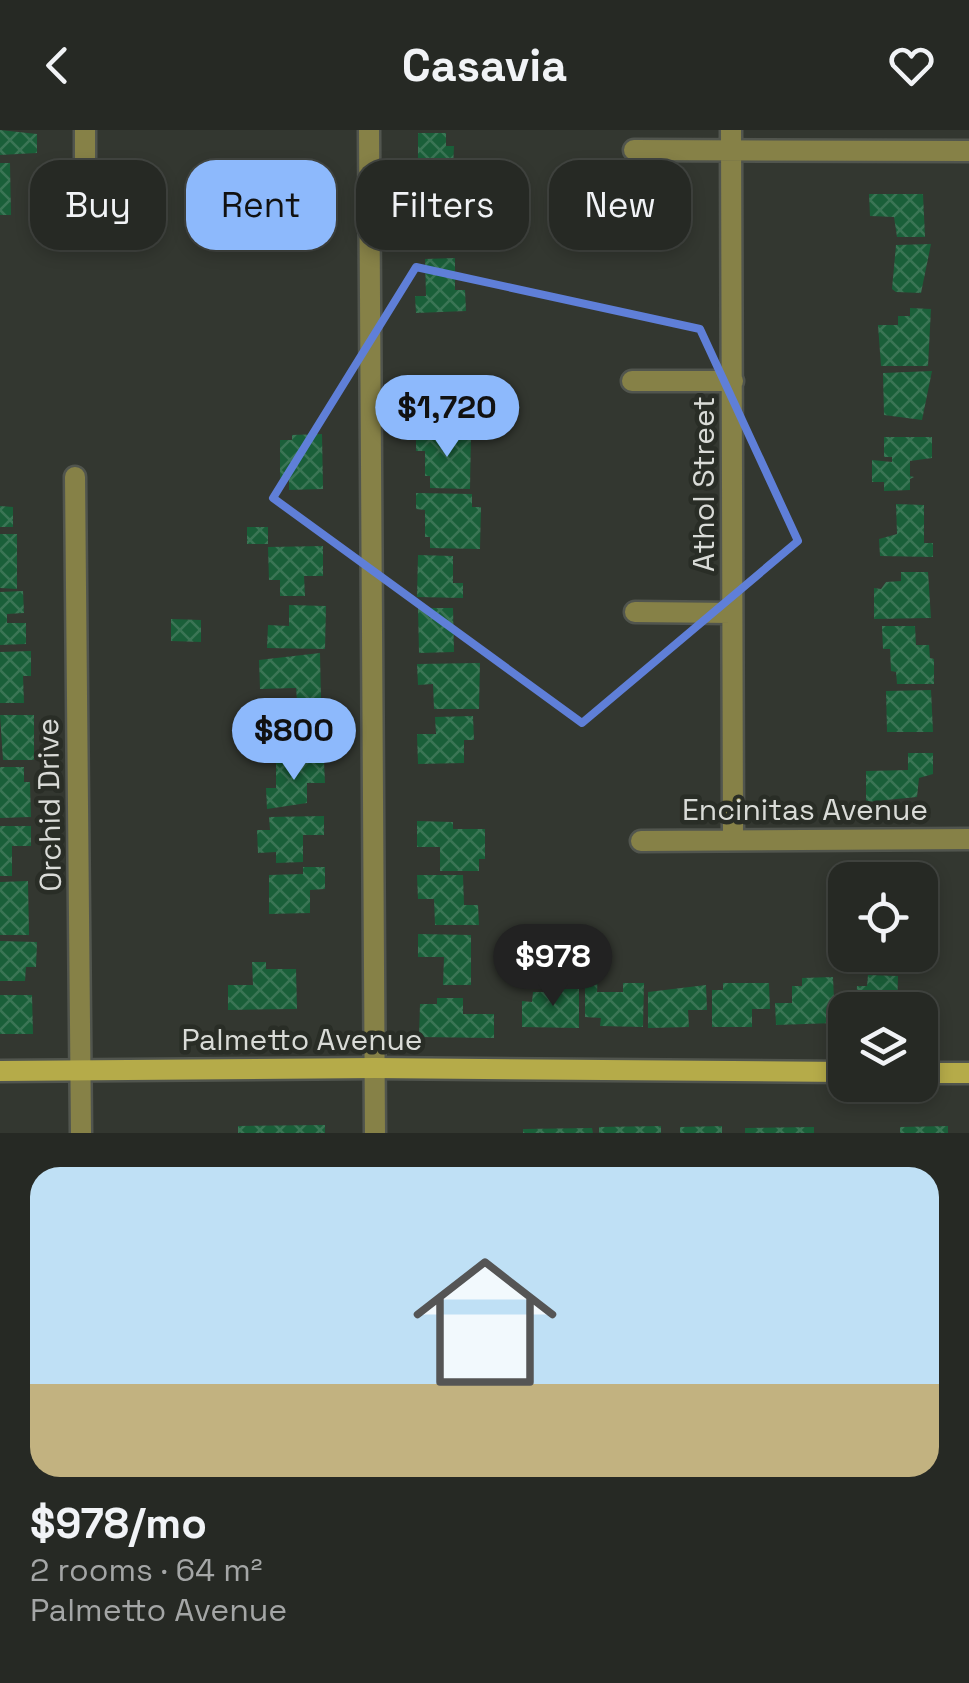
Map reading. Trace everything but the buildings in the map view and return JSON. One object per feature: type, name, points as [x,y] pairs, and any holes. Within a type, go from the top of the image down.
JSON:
[{"type":"street","points":[[86,130],[86,160]]},
{"type":"street","points":[[369,130],[375,1133]]},
{"type":"street","points":[[634,150],[731,140],[969,152]]},
{"type":"street","name":"Athol Street","points":[[731,140],[732,838]]},
{"type":"street","points":[[632,381],[733,381]]},
{"type":"street","name":"Orchid Drive","points":[[75,476],[81,1133]]},
{"type":"street","points":[[634,612],[732,613]]},
{"type":"street","name":"Encinitas Avenue","points":[[641,841],[969,839]]},
{"type":"street","name":"Palmetto Avenue","points":[[0,1071],[375,1068],[828,1072]]},
{"type":"street","points":[[938,1072],[969,1073]]},
{"type":"highlighted area","points":[[416,267],[700,329],[798,541],[582,723],[273,498]]}]
